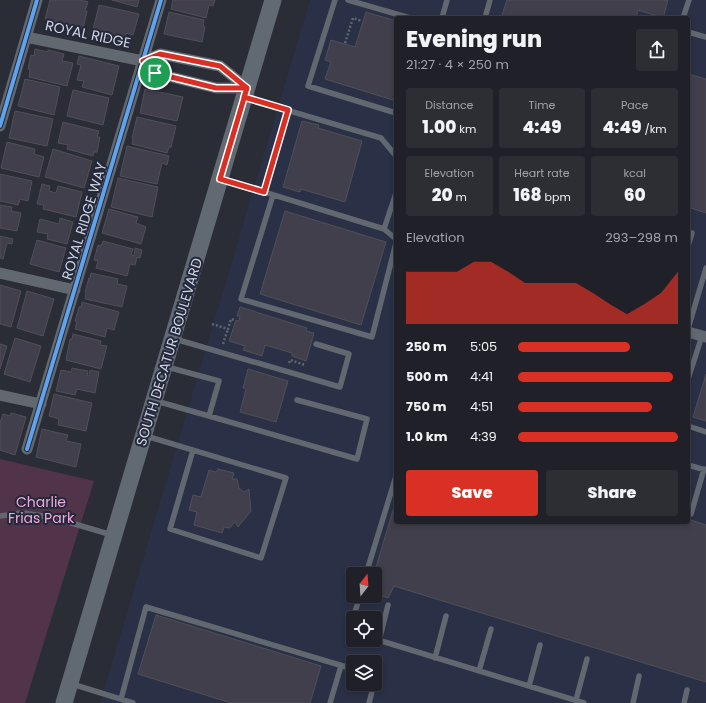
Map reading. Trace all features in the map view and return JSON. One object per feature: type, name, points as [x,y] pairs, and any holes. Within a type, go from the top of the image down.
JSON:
[{"type":"main road","name":"SOUTH DECATUR BOULEVARD","points":[[64,703],[273,0]]},
{"type":"street","points":[[0,126],[37,0]]},
{"type":"street","name":"ROYAL RIDGE WAY","points":[[27,449],[161,0]]},
{"type":"street","name":"ROYAL RIDGE","points":[[26,37],[143,61]]},
{"type":"street","points":[[160,54],[220,66],[245,93],[216,88],[155,73],[143,61],[160,54]]},
{"type":"street","points":[[0,273],[75,290]]},
{"type":"street","points":[[690,331],[704,336]]},
{"type":"street","points":[[0,395],[41,404]]},
{"type":"lane","points":[[335,0],[308,86],[394,112]]},
{"type":"lane","points":[[348,0],[403,16]]},
{"type":"lane","points":[[443,16],[447,0]]},
{"type":"lane","points":[[486,16],[490,0]]},
{"type":"lane","points":[[684,16],[689,0]]},
{"type":"lane","points":[[690,33],[706,37]]},
{"type":"lane","points":[[245,93],[288,110],[381,138],[394,154]]},
{"type":"lane","points":[[264,192],[288,110]]},
{"type":"lane","points":[[220,179],[384,229],[394,237]]},
{"type":"lane","points":[[273,195],[241,299],[372,337],[394,251]]},
{"type":"lane","points":[[384,229],[394,199]]},
{"type":"lane","points":[[690,240],[692,233]]},
{"type":"lane","points":[[690,323],[706,268]]},
{"type":"lane","points":[[690,374],[704,336]]},
{"type":"lane","points":[[173,338],[340,387],[349,354],[316,344]]},
{"type":"lane","points":[[164,366],[219,382],[209,416]]},
{"type":"lane","points":[[154,401],[356,459],[367,419],[297,400]]},
{"type":"lane","points":[[690,427],[706,432]]},
{"type":"lane","points":[[144,435],[286,478],[261,558],[170,529],[193,450]]},
{"type":"lane","points":[[690,466],[705,470],[691,514]]},
{"type":"lane","points":[[368,567],[394,483]]},
{"type":"lane","points":[[0,516],[22,513],[51,517],[114,535]]},
{"type":"lane","points":[[382,624],[388,605]]},
{"type":"lane","points":[[121,699],[146,607],[346,667]]},
{"type":"lane","points":[[435,658],[446,616]]},
{"type":"lane","points":[[479,671],[491,629]]},
{"type":"lane","points":[[382,642],[584,703]]},
{"type":"lane","points":[[529,686],[540,645]]},
{"type":"lane","points":[[576,700],[586,659]]},
{"type":"lane","points":[[330,703],[341,666]]},
{"type":"lane","points":[[633,703],[639,676]]},
{"type":"lane","points":[[70,684],[133,703]]},
{"type":"lane","points":[[684,703],[687,690]]},
{"type":"lane","points":[[369,703],[372,691]]},
{"type":"path","points":[[345,43],[350,21],[353,18],[362,21]]},
{"type":"path","points":[[212,324],[228,329],[231,319],[235,320]]},
{"type":"shaded area","points":[[310,0],[706,0],[706,703],[100,703]]},
{"type":"green space","name":"Charlie Frias Park","points":[[0,459],[94,481],[25,703],[0,703]]},
{"type":"building","points":[[50,0],[80,0],[88,2],[85,11],[87,11],[83,29],[45,19]]},
{"type":"building","points":[[112,0],[139,0],[137,7]]},
{"type":"building","points":[[173,0],[215,0],[213,6],[209,5],[206,18],[171,9]]},
{"type":"building","points":[[507,0],[668,0],[664,16],[657,16],[638,10],[636,16],[502,16]]},
{"type":"building","points":[[99,5],[139,14],[133,35],[126,33],[124,42],[92,34]]},
{"type":"building","points":[[169,12],[204,20],[203,26],[205,27],[202,42],[164,34]]},
{"type":"building","points":[[366,12],[394,20],[394,100],[325,79],[331,62],[325,60],[331,40],[355,47]]},
{"type":"building","points":[[35,49],[48,52],[48,50],[64,54],[62,61],[73,63],[67,86],[29,77],[30,69],[28,69],[31,55],[34,56]]},
{"type":"building","points":[[79,56],[119,66],[112,95],[82,87],[84,81],[77,80],[81,65],[77,64]]},
{"type":"building","points":[[690,75],[706,79],[706,213],[690,208]]},
{"type":"building","points":[[25,79],[60,87],[54,115],[18,106]]},
{"type":"building","points":[[145,89],[183,97],[177,121],[140,113]]},
{"type":"building","points":[[73,90],[109,98],[103,125],[67,116]]},
{"type":"building","points":[[15,111],[53,119],[47,146],[9,138]]},
{"type":"building","points":[[137,117],[176,126],[171,147],[169,147],[167,153],[132,144]]},
{"type":"building","points":[[302,121],[319,125],[318,128],[362,141],[345,202],[301,189],[300,192],[283,187]]},
{"type":"building","points":[[63,122],[99,131],[97,137],[100,137],[97,152],[94,152],[93,156],[67,149],[68,145],[58,143]]},
{"type":"building","points":[[7,142],[35,149],[34,154],[44,157],[39,177],[1,168]]},
{"type":"building","points":[[127,146],[169,156],[167,165],[162,163],[157,184],[120,176]]},
{"type":"building","points":[[53,149],[92,161],[84,188],[45,177]]},
{"type":"building","points":[[0,174],[32,181],[28,201],[20,199],[18,205],[0,201]]},
{"type":"building","points":[[118,178],[158,187],[152,217],[111,207]]},
{"type":"building","points":[[42,184],[50,186],[49,191],[56,193],[58,186],[82,192],[76,217],[43,209],[44,205],[37,204]]},
{"type":"building","points":[[0,205],[12,207],[11,211],[21,213],[17,231],[0,228]]},
{"type":"building","points":[[109,209],[138,217],[136,223],[146,227],[141,244],[102,233]]},
{"type":"building","points":[[285,211],[386,242],[361,325],[260,294]]},
{"type":"building","points":[[60,218],[73,222],[67,244],[47,239],[48,234],[37,232],[40,219],[59,224]]},
{"type":"building","points":[[0,236],[13,239],[12,244],[7,243],[3,259],[0,258]]},
{"type":"building","points":[[37,240],[66,248],[59,272],[30,264]]},
{"type":"building","points":[[103,241],[133,249],[131,255],[134,256],[135,248],[142,250],[140,258],[137,257],[135,265],[130,264],[127,276],[96,268],[98,261],[94,260],[98,245],[101,246]]},
{"type":"building","points":[[91,273],[118,279],[117,284],[127,286],[122,307],[85,299],[85,292]]},
{"type":"building","points":[[0,285],[21,291],[11,327],[0,324]]},
{"type":"building","points":[[27,291],[54,299],[43,336],[17,328]]},
{"type":"building","points":[[82,302],[119,312],[114,330],[107,328],[105,337],[75,329],[77,322],[75,321]]},
{"type":"building","points":[[240,307],[307,328],[306,331],[314,333],[306,361],[292,356],[292,353],[265,345],[262,356],[243,350],[245,346],[229,341],[236,320],[239,321],[240,316],[237,316]]},
{"type":"building","points":[[73,334],[101,341],[100,345],[107,346],[101,369],[66,360],[70,339],[72,339]]},
{"type":"building","points":[[15,338],[41,346],[30,382],[4,374]]},
{"type":"building","points":[[0,344],[7,346],[0,369]]},
{"type":"building","points":[[72,368],[88,371],[87,376],[89,376],[90,370],[99,372],[95,393],[77,389],[75,395],[56,391],[61,370],[71,372]]},
{"type":"building","points":[[248,369],[288,381],[276,422],[240,412],[246,389],[243,388]]},
{"type":"building","points":[[706,374],[706,421],[693,417]]},
{"type":"building","points":[[54,394],[92,403],[86,431],[58,425],[59,419],[49,416]]},
{"type":"building","points":[[11,413],[26,417],[15,455],[0,450],[0,423],[3,414],[10,416]]},
{"type":"building","points":[[42,429],[68,435],[66,441],[81,444],[76,467],[36,457]]},
{"type":"building","points":[[218,469],[234,473],[232,479],[237,479],[239,488],[244,492],[249,489],[251,511],[238,527],[235,522],[230,528],[224,527],[222,533],[194,525],[197,512],[189,510],[193,495],[201,497],[209,470],[216,472]]},
{"type":"building","points":[[394,507],[394,524],[690,524],[690,520],[706,525],[706,682],[394,586],[388,598],[382,596],[382,567],[376,567]]},
{"type":"building","points":[[156,615],[321,666],[310,703],[231,703],[138,674]]},
{"type":"cycle path","points":[[0,126],[37,0]]},
{"type":"cycle path","points":[[27,449],[161,0]]},
{"type":"route","points":[[155,73],[143,61],[160,54],[220,66],[247,88],[244,97],[288,110],[264,192],[220,179],[247,88],[216,88],[155,73]]}]
